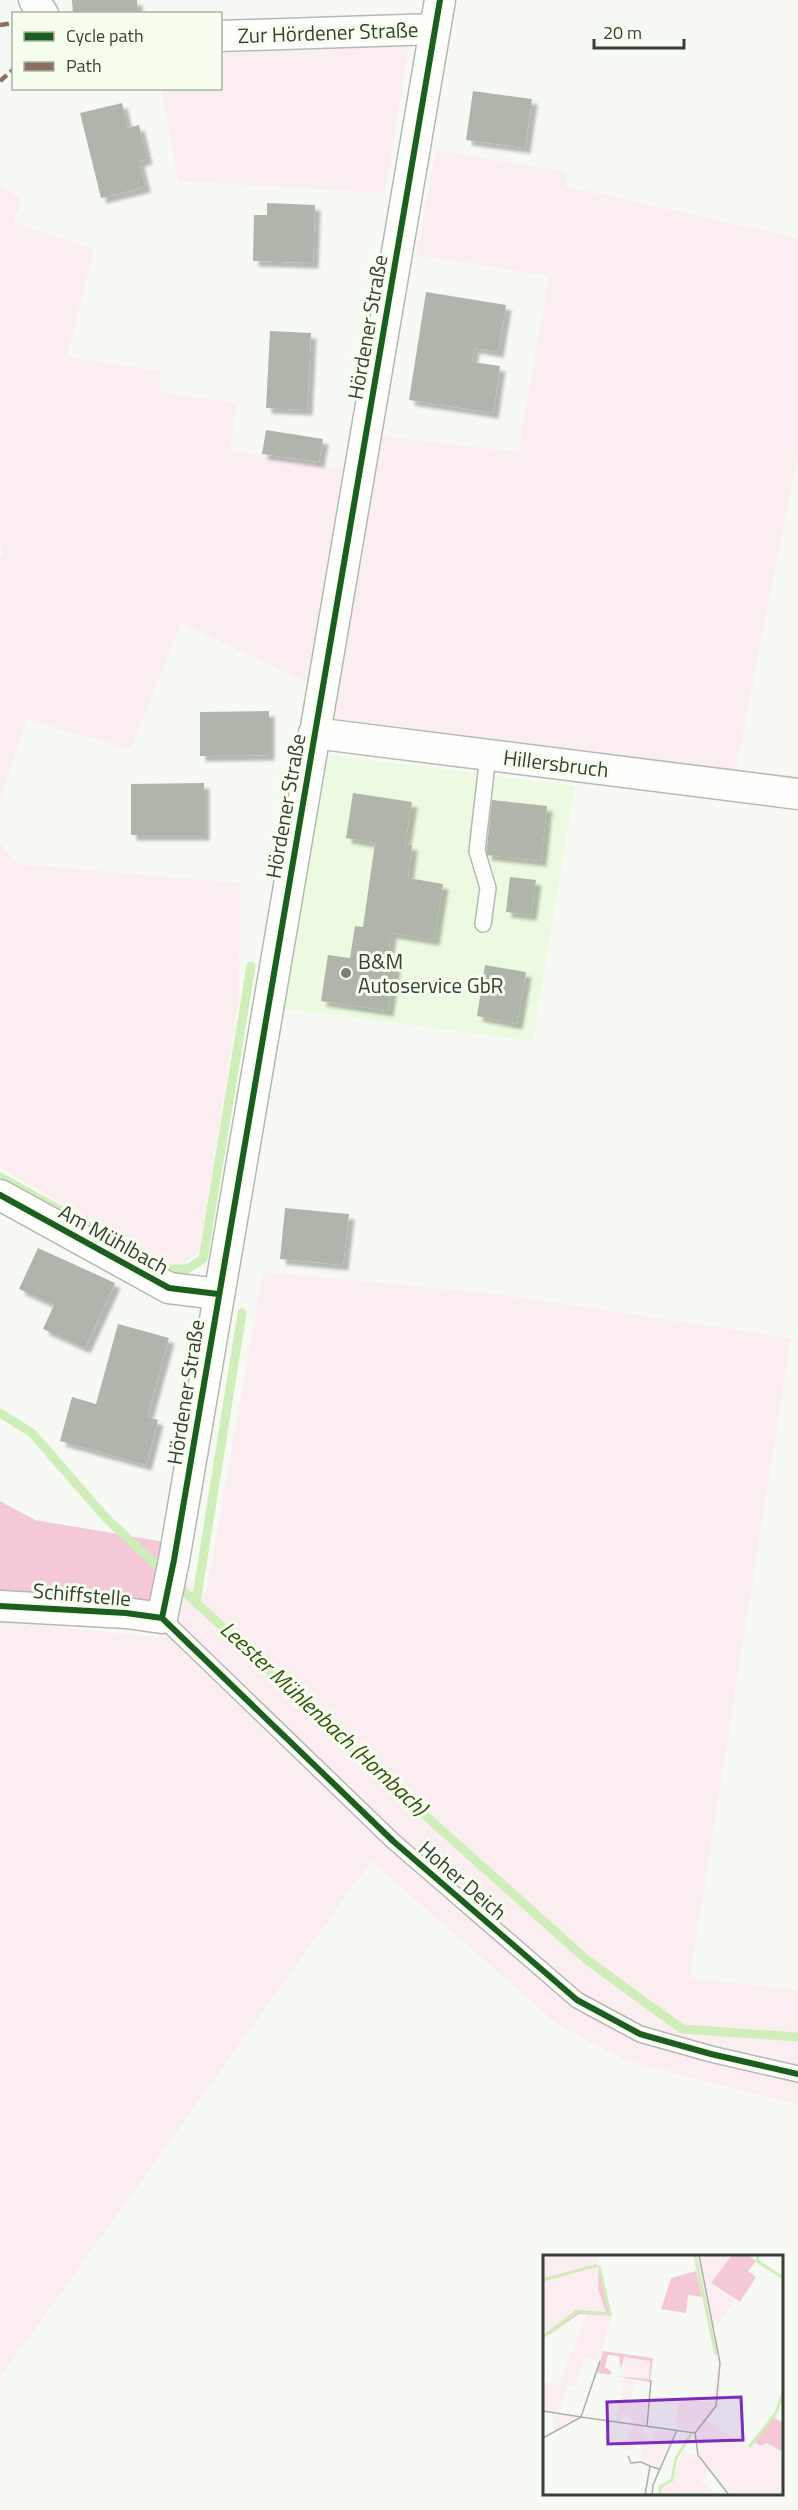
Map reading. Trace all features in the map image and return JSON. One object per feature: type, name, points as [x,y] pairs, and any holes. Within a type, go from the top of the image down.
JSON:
[{"type":"street","name":"Zur Hördener Straße","points":[[222,36],[438,14]]},
{"type":"street","name":"Hördener Straße","points":[[165,1604],[438,14]]},
{"type":"street","name":"Hillersbruch","points":[[315,733],[798,794]]},
{"type":"street","name":"Am Mühlbach","points":[[0,1195],[169,1288],[218,1294]]},
{"type":"street","name":"Schiffstelle","points":[[0,1606],[115,1612],[165,1604]]},
{"type":"lane","points":[[483,924],[488,888],[477,851],[488,755]]},
{"type":"lane","name":"Hoher Deich","points":[[165,1604],[393,1841],[576,2000],[640,2034],[711,2054],[798,2074]]},
{"type":"shaded area","points":[[409,46],[385,193],[178,181],[161,90],[222,90],[222,53]]},
{"type":"shaded area","points":[[436,150],[567,172],[565,186],[798,238],[798,455],[735,774],[328,720],[383,436],[518,452],[549,276],[416,255]]},
{"type":"shaded area","points":[[0,184],[22,201],[13,222],[94,249],[67,357],[161,371],[159,392],[237,403],[230,450],[344,469],[306,682],[181,623],[131,749],[63,731],[28,718],[0,798],[0,558],[3,553],[0,545]]},
{"type":"shaded area","points":[[329,755],[575,786],[533,1041],[281,1008]]},
{"type":"shaded area","points":[[0,844],[17,864],[240,883],[239,1000],[199,1253],[176,1268],[0,1168]]},
{"type":"shaded area","points":[[263,1272],[489,1293],[791,1338],[690,1978],[798,1990],[798,2104],[624,2060],[557,2024],[371,1861],[0,2378],[0,1621],[158,1637],[181,1572],[206,1594]]},
{"type":"shaded area","points":[[0,1501],[35,1520],[171,1543],[157,1609],[0,1599]]},
{"type":"building","points":[[72,0],[137,0],[138,12],[73,12]]},
{"type":"building","points":[[473,91],[532,99],[525,148],[466,140]]},
{"type":"building","points":[[122,103],[128,128],[139,125],[147,159],[139,161],[145,187],[101,198],[80,113]]},
{"type":"building","points":[[267,203],[315,205],[313,263],[253,261],[254,215],[267,215]]},
{"type":"building","points":[[426,292],[506,305],[498,352],[474,348],[472,362],[500,366],[493,413],[409,400]]},
{"type":"building","points":[[270,331],[311,333],[307,410],[266,408]]},
{"type":"building","points":[[266,430],[323,439],[319,462],[262,454]]},
{"type":"building","points":[[269,711],[269,755],[200,756],[200,712]]},
{"type":"building","points":[[204,783],[204,835],[131,835],[131,784]]},
{"type":"building","points":[[353,793],[412,802],[405,844],[412,845],[408,878],[443,884],[434,940],[391,933],[387,964],[395,965],[388,1011],[321,1001],[328,955],[350,958],[355,926],[363,927],[375,843],[346,838]]},
{"type":"building","points":[[492,800],[547,806],[541,861],[486,855]]},
{"type":"building","points":[[510,877],[536,880],[531,915],[506,912]]},
{"type":"building","points":[[485,965],[526,972],[517,1024],[477,1016]]},
{"type":"building","points":[[285,1208],[349,1214],[343,1265],[280,1259]]},
{"type":"building","points":[[38,1248],[115,1283],[85,1348],[43,1329],[54,1305],[19,1289]]},
{"type":"building","points":[[118,1324],[169,1338],[147,1417],[158,1420],[146,1465],[60,1441],[72,1397],[96,1404]]},
{"type":"waterway","points":[[0,1177],[167,1269],[187,1269],[203,1259],[251,966]]},
{"type":"waterway","points":[[196,1602],[242,1313]]},
{"type":"waterway","name":"Leester Mühlenbach (Hombach)","points":[[0,1413],[32,1433],[106,1518],[165,1573]]},
{"type":"waterway","name":"Leester Mühlenbach (Hombach)","points":[[175,1583],[427,1817],[587,1960],[682,2029],[798,2037]]},
{"type":"marked path","points":[[0,25],[12,23]]},
{"type":"marked path","points":[[0,81],[12,71]]},
{"type":"cycle path","points":[[162,1618],[174,1560],[440,0]]},
{"type":"cycle path","points":[[0,1195],[169,1288],[218,1294]]},
{"type":"cycle path","points":[[0,1606],[126,1613],[162,1618]]},
{"type":"cycle path","points":[[162,1618],[393,1841],[577,2000],[640,2034],[711,2054],[798,2074]]},
{"type":"place","name":"B&M Autoservice GbR","points":[[346,973]]}]
